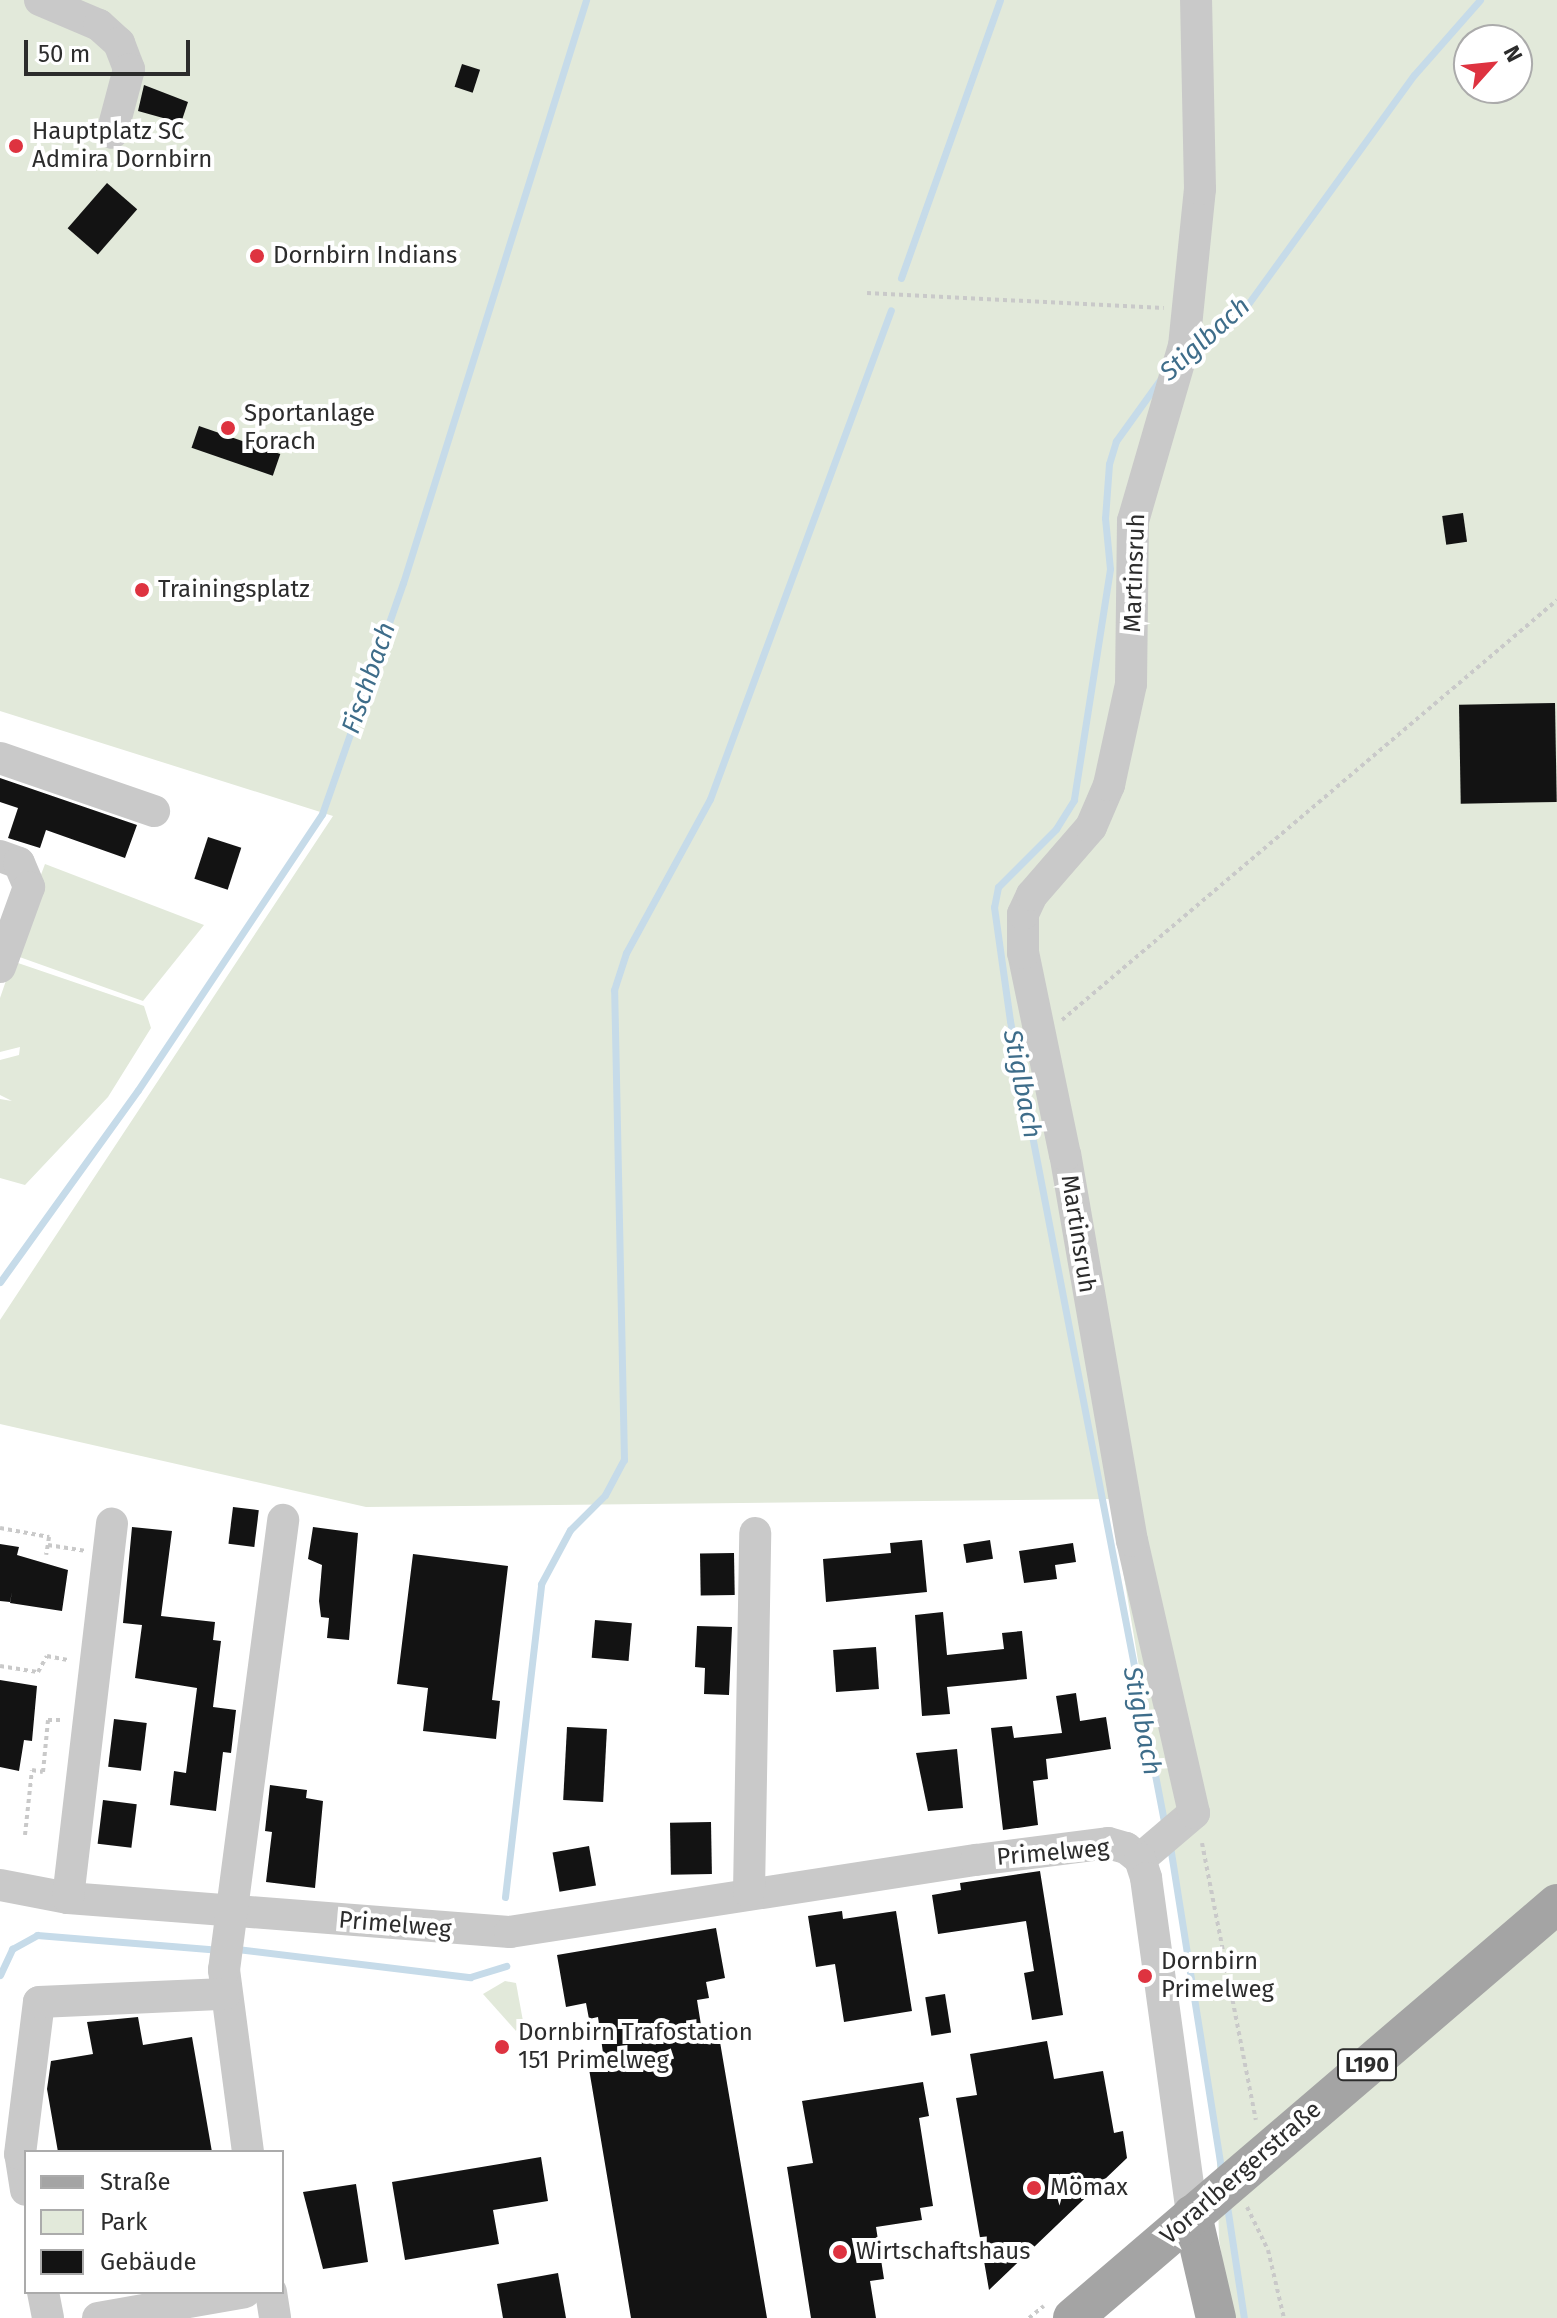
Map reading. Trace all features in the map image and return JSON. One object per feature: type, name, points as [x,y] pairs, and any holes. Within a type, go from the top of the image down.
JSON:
[{"type":"main road","name":"Vorarlbergerstraße","points":[[1073,2318],[1198,2210],[1242,2189],[1557,1904]]},
{"type":"main road","points":[[1198,2210],[1216,2318]]},
{"type":"street","points":[[40,0],[99,25],[119,43],[129,69],[112,133]]},
{"type":"street","points":[[1188,309],[1200,189],[1196,0]]},
{"type":"street","name":"Martinsruh","points":[[1188,309],[1176,382],[1133,521],[1131,684],[1109,785],[1091,827],[1032,895],[1023,914],[1023,953],[1041,1035],[1132,1541],[1188,1818]]},
{"type":"street","points":[[0,758],[154,811]]},
{"type":"street","points":[[0,856],[19,863],[29,887],[0,967]]},
{"type":"street","points":[[248,2150],[224,1982],[229,1919],[283,1520]]},
{"type":"street","points":[[68,1898],[112,1524]]},
{"type":"street","points":[[749,1892],[755,1533]]},
{"type":"street","points":[[1147,1852],[1188,1818]]},
{"type":"street","name":"Primelweg","points":[[0,1885],[68,1898],[229,1919],[510,1932],[749,1892],[1108,1843],[1147,1852],[1198,2210]]},
{"type":"street","points":[[24,2178],[20,2154],[39,2002],[224,1982]]},
{"type":"street","points":[[43,2294],[48,2318]]},
{"type":"street","points":[[98,2318],[234,2294]]},
{"type":"street","points":[[271,2294],[275,2318]]},
{"type":"path","points":[[867,293],[1188,309]]},
{"type":"path","points":[[1041,1035],[1089,1000],[1557,600]]},
{"type":"path","points":[[0,1528],[49,1537],[46,1555]]},
{"type":"path","points":[[48,1545],[86,1551],[84,1567]]},
{"type":"path","points":[[69,1676],[73,1645]]},
{"type":"path","points":[[0,1666],[38,1672],[47,1656],[71,1661]]},
{"type":"path","points":[[25,1835],[32,1770],[43,1772],[48,1720],[63,1720],[65,1705]]},
{"type":"path","points":[[1188,1818],[1212,1879],[1257,2123]]},
{"type":"path","points":[[1242,2189],[1268,2250],[1284,2318]]},
{"type":"green space","points":[[0,0],[1557,0],[1557,2318],[1231,2318],[1219,2239],[1216,2128],[1111,1499],[366,1507],[0,1424],[0,1320],[333,816],[0,711]]},
{"type":"green space","points":[[45,864],[204,925],[143,1001],[11,954]]},
{"type":"green space","points":[[18,963],[144,1006],[151,1028],[108,1097],[25,1185],[0,1178],[0,1099],[12,1101],[0,1095],[0,1060],[19,1055],[20,1047],[0,1052],[0,998],[10,969]]},
{"type":"green space","points":[[505,1981],[516,1983],[523,2021],[516,2031],[483,1994]]},
{"type":"building","points":[[462,64],[480,70],[473,93],[455,87]]},
{"type":"building","points":[[144,85],[188,102],[181,123],[138,111]]},
{"type":"building","points":[[107,183],[137,209],[98,255],[68,228]]},
{"type":"building","points":[[199,426],[280,454],[273,476],[192,448]]},
{"type":"building","points":[[1463,513],[1467,542],[1446,545],[1442,516]]},
{"type":"building","points":[[1555,703],[1557,802],[1461,804],[1459,705]]},
{"type":"building","points":[[0,778],[137,825],[125,858],[46,830],[40,848],[8,838],[18,808],[0,802]]},
{"type":"building","points":[[208,837],[241,848],[228,890],[194,879]]},
{"type":"building","points":[[233,1507],[259,1510],[254,1547],[228,1544]]},
{"type":"building","points":[[132,1527],[172,1531],[161,1616],[215,1622],[213,1640],[221,1641],[213,1707],[236,1710],[231,1753],[223,1752],[216,1811],[170,1805],[174,1771],[186,1773],[197,1688],[135,1678],[142,1625],[123,1623]]},
{"type":"building","points":[[313,1527],[358,1533],[349,1640],[327,1638],[329,1618],[321,1617],[319,1601],[322,1565],[308,1559]]},
{"type":"building","points":[[922,1540],[927,1592],[826,1602],[823,1559],[891,1553],[890,1543]]},
{"type":"building","points":[[990,1540],[993,1559],[966,1563],[963,1544]]},
{"type":"building","points":[[1073,1543],[1076,1562],[1055,1565],[1057,1579],[1024,1583],[1019,1551]]},
{"type":"building","points":[[0,1544],[19,1547],[17,1555],[68,1570],[62,1611],[10,1603],[12,1592],[10,1602],[0,1601]]},
{"type":"building","points":[[734,1553],[735,1595],[701,1596],[700,1554]]},
{"type":"building","points":[[413,1554],[508,1566],[492,1700],[500,1701],[496,1739],[423,1731],[428,1688],[397,1684]]},
{"type":"building","points":[[943,1612],[947,1655],[1004,1649],[1002,1633],[1022,1631],[1027,1679],[947,1687],[950,1714],[922,1716],[915,1615]]},
{"type":"building","points":[[595,1620],[632,1623],[629,1661],[592,1658]]},
{"type":"building","points":[[697,1626],[732,1627],[729,1695],[704,1694],[705,1668],[695,1667]]},
{"type":"building","points":[[876,1647],[879,1689],[836,1692],[833,1650]]},
{"type":"building","points":[[0,1680],[37,1686],[32,1741],[24,1740],[19,1771],[0,1767]]},
{"type":"building","points":[[1076,1693],[1080,1721],[1106,1717],[1111,1749],[1046,1759],[1048,1779],[1033,1781],[1038,1825],[1003,1830],[991,1728],[1012,1726],[1014,1738],[1062,1733],[1056,1696]]},
{"type":"building","points":[[114,1719],[147,1723],[141,1771],[108,1767]]},
{"type":"building","points":[[567,1727],[607,1729],[603,1802],[563,1800]]},
{"type":"building","points":[[957,1749],[963,1808],[928,1811],[916,1753]]},
{"type":"building","points":[[270,1785],[307,1790],[306,1798],[323,1801],[315,1888],[266,1882],[272,1832],[265,1831]]},
{"type":"building","points":[[103,1800],[137,1804],[131,1848],[98,1844]]},
{"type":"building","points":[[711,1822],[712,1874],[671,1875],[670,1823]]},
{"type":"building","points":[[589,1846],[596,1885],[560,1892],[553,1852]]},
{"type":"building","points":[[1040,1871],[1063,2015],[1032,2020],[1024,1973],[1034,1971],[1026,1921],[938,1934],[932,1895],[961,1890],[960,1883]]},
{"type":"building","points":[[842,1911],[843,1919],[896,1911],[912,2011],[844,2022],[835,1964],[816,1967],[808,1916]]},
{"type":"building","points":[[716,1928],[725,1978],[706,1982],[709,1998],[697,2000],[704,2044],[720,2042],[767,2318],[631,2318],[588,2063],[604,2060],[598,2017],[589,2019],[586,2003],[566,2007],[557,1955]]},
{"type":"building","points":[[945,1994],[951,2033],[931,2036],[925,1997]]},
{"type":"building","points":[[138,2017],[143,2045],[192,2037],[212,2150],[58,2150],[47,2089],[51,2061],[93,2054],[87,2022]]},
{"type":"building","name":"Mömax","points":[[1047,2041],[1054,2079],[1103,2071],[1114,2133],[1123,2131],[1127,2158],[989,2290],[956,2098],[977,2095],[970,2054]]},
{"type":"building","name":"Wirtschaftshaus","points":[[923,2082],[929,2116],[919,2118],[933,2206],[920,2208],[922,2220],[876,2227],[884,2279],[870,2281],[876,2318],[811,2318],[787,2167],[813,2163],[802,2101]]},
{"type":"building","points":[[541,2157],[548,2201],[493,2210],[499,2244],[405,2260],[392,2182]]},
{"type":"building","points":[[356,2184],[368,2262],[323,2269],[303,2192]]},
{"type":"building","points":[[558,2273],[566,2318],[503,2318],[497,2284]]},
{"type":"waterway","name":"Fischbach","points":[[0,1282],[138,1090],[322,814],[403,583],[586,0]]},
{"type":"waterway","points":[[901,278],[1000,0]]},
{"type":"waterway","name":"Stiglbach","points":[[1192,355],[1243,311],[1414,75],[1480,0]]},
{"type":"waterway","points":[[505,1897],[541,1584],[570,1530],[605,1495],[624,1460],[614,990],[626,953],[710,799],[891,310]]},
{"type":"waterway","name":"Stiglbach","points":[[1162,377],[1116,441],[1109,464],[1105,518],[1110,569],[1074,800],[1056,829],[998,887],[994,907],[1010,1021],[1165,1827]]},
{"type":"waterway","name":"Stiglbach","points":[[1170,1846],[1222,2173]]},
{"type":"waterway","points":[[0,1975],[12,1949],[37,1935],[220,1950]]},
{"type":"waterway","points":[[237,1949],[470,1977],[506,1966]]},
{"type":"waterway","name":"Stiglbach","points":[[1227,2206],[1244,2318]]},
{"type":"place","name":"Hauptplatz SC Admira Dornbirn","points":[[16,146]]},
{"type":"place","name":"Dornbirn Indians","points":[[257,256]]},
{"type":"place","name":"Sportanlage Forach","points":[[228,428]]},
{"type":"place","name":"Trainingsplatz","points":[[142,590]]},
{"type":"place","name":"Dornbirn Primelweg","points":[[1145,1976]]},
{"type":"place","name":"Dornbirn Trafostation 151 Primelweg","points":[[502,2047]]},
{"type":"place","name":"Mömax","points":[[1034,2188]]},
{"type":"place","name":"Wirtschaftshaus","points":[[840,2252]]}]
